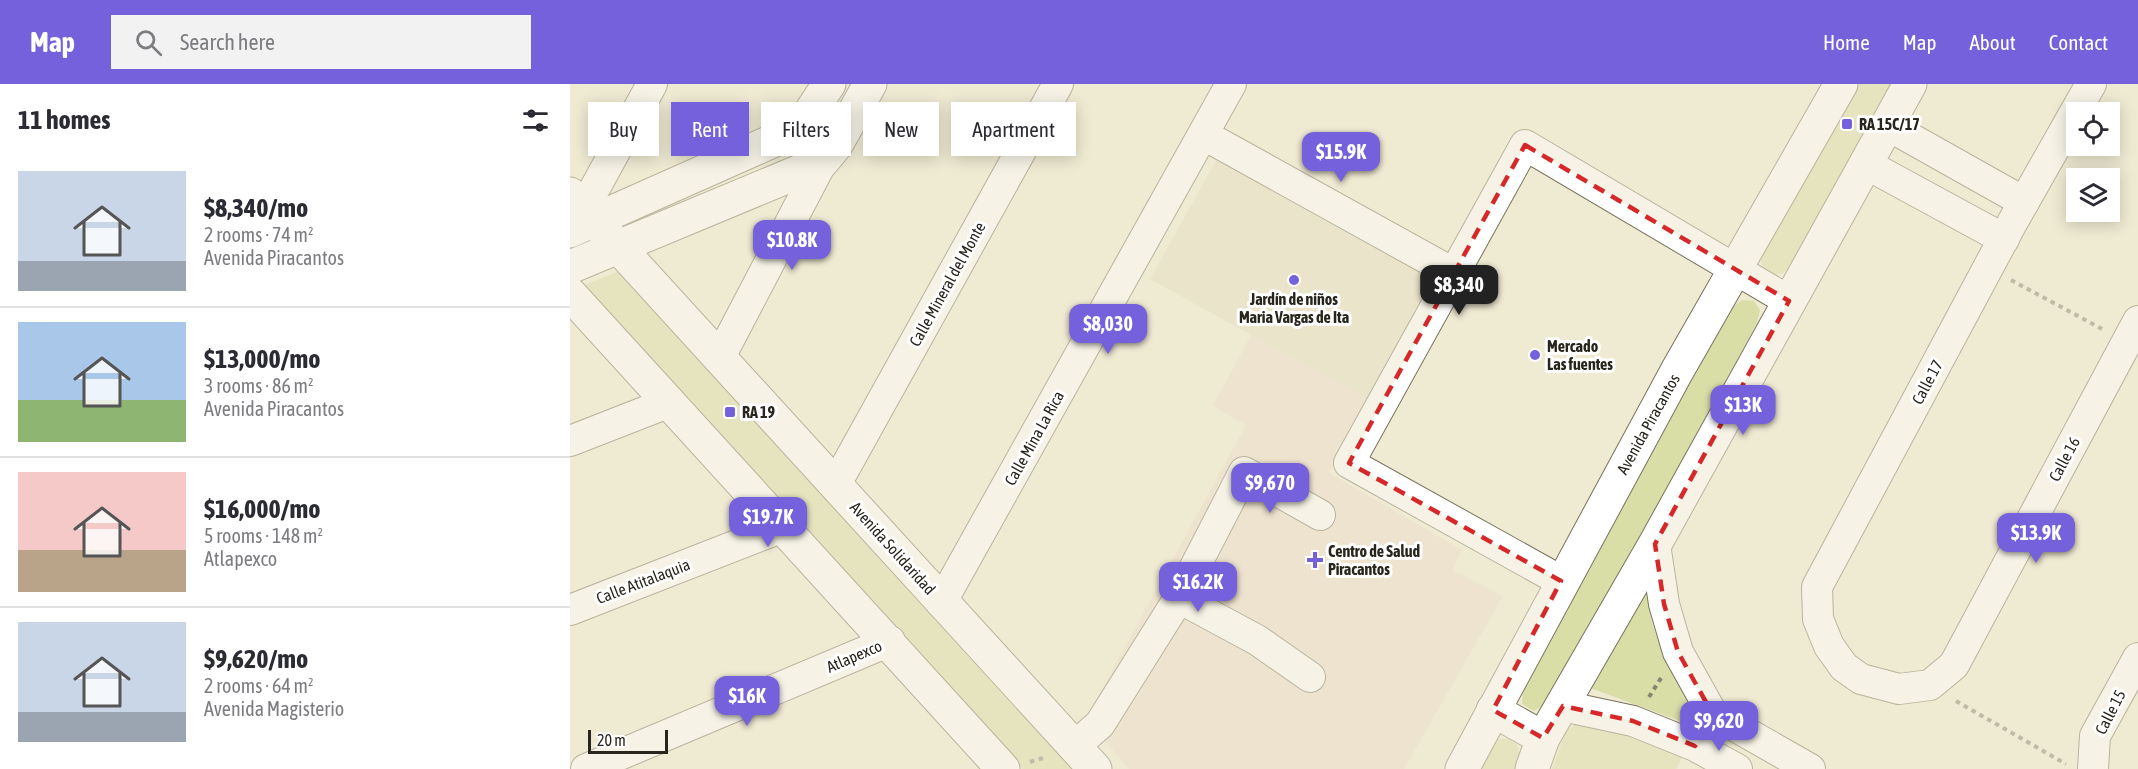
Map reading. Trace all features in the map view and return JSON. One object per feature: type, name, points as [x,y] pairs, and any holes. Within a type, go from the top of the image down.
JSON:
[{"type":"street","points":[[580,214],[652,84]]},
{"type":"street","points":[[580,214],[777,139],[804,122],[829,84]]},
{"type":"street","points":[[719,359],[822,162],[836,145],[870,84]]},
{"type":"street","name":"Calle Mineral del Monte","points":[[836,484],[1058,84]]},
{"type":"street","name":"Calle Mina La Rica","points":[[941,603],[1231,84]]},
{"type":"street","name":"Avenida Piracantos","points":[[1462,769],[1561,581],[1735,268],[1841,84]]},
{"type":"street","points":[[1532,769],[1543,738],[1655,544],[1910,84]]},
{"type":"street","name":"Calle 17","points":[[1930,686],[1899,689],[1861,679],[1845,667],[1830,646],[1818,619],[1817,587],[1988,268],[2091,84]]},
{"type":"street","points":[[1887,125],[2024,202]]},
{"type":"street","points":[[1204,135],[1455,274]]},
{"type":"street","points":[[1561,581],[1349,463],[1525,145],[1789,301]]},
{"type":"street","points":[[570,267],[822,162]]},
{"type":"street","points":[[1866,164],[2004,239]]},
{"type":"street","name":"Avenida Solidaridad","points":[[580,214],[618,246],[719,359],[836,484],[941,603],[1085,758]]},
{"type":"street","points":[[570,294],[890,641],[1004,769]]},
{"type":"street","name":"Calle 16","points":[[1930,686],[1954,664],[2132,332]]},
{"type":"street","points":[[570,441],[670,402]]},
{"type":"street","points":[[1085,758],[1100,724],[1179,598],[1244,472],[1320,515]]},
{"type":"street","name":"Calle Atitalaquia","points":[[570,610],[783,527]]},
{"type":"street","points":[[1655,544],[1664,604],[1678,652],[1712,713],[1810,769]]},
{"type":"street","points":[[1179,598],[1257,640],[1310,677]]},
{"type":"street","name":"Atlapexco","points":[[586,769],[890,641]]},
{"type":"street","name":"Calle 15","points":[[2094,769],[2095,736],[2138,658]]},
{"type":"street","points":[[1563,706],[1633,721],[1689,757],[1737,769]]},
{"type":"street","points":[[1493,710],[1543,738]]},
{"type":"street","points":[[1689,757],[1712,713]]},
{"type":"path","points":[[1988,268],[2132,332]]},
{"type":"path","points":[[1633,721],[1678,652]]},
{"type":"path","points":[[1930,686],[2075,769]]},
{"type":"highlighted area","points":[[1525,145],[1789,301],[1655,544],[1664,604],[1678,652],[1712,713],[1695,746],[1633,721],[1563,706],[1543,738],[1493,710],[1561,581],[1349,463]]},
{"type":"shaded area","name":"Jardín de niños Maria Vargas de Ita","points":[[1217,159],[1437,281],[1371,401],[1150,279]]},
{"type":"shaded area","name":"Centro de Salud Piracantos","points":[[1251,335],[1371,401],[1329,473],[1462,550],[1452,570],[1503,596],[1404,769],[1129,769],[1086,719],[1246,425],[1213,406]]},
{"type":"green space","points":[[1853,84],[1891,84],[1791,265],[1784,273],[1772,275],[1764,271],[1761,261],[1762,249]]},
{"type":"green space","points":[[624,269],[1082,769],[1023,769],[582,286]]},
{"type":"green space","points":[[1742,300],[1754,301],[1760,310],[1757,323],[1559,687],[1547,703],[1534,711],[1522,704],[1523,689],[1731,308]]},
{"type":"green space","points":[[1647,586],[1648,604],[1657,639],[1672,670],[1703,715],[1694,726],[1590,688]]},
{"type":"green space","points":[[1581,719],[1605,723],[1683,755],[1676,769],[1552,769],[1565,733]]},
{"type":"green space","points":[[1498,739],[1508,739],[1517,744],[1520,755],[1517,769],[1476,769],[1488,746]]},
{"type":"place","name":"RA 15C/17","points":[[1847,124]]},
{"type":"place","name":"Jardín de niños Maria Vargas de Ita","points":[[1294,280]]},
{"type":"place","name":"Mercado Las fuentes","points":[[1535,355]]},
{"type":"place","name":"RA 19","points":[[730,412]]},
{"type":"place","name":"Centro de Salud Piracantos","points":[[1315,560]]}]
